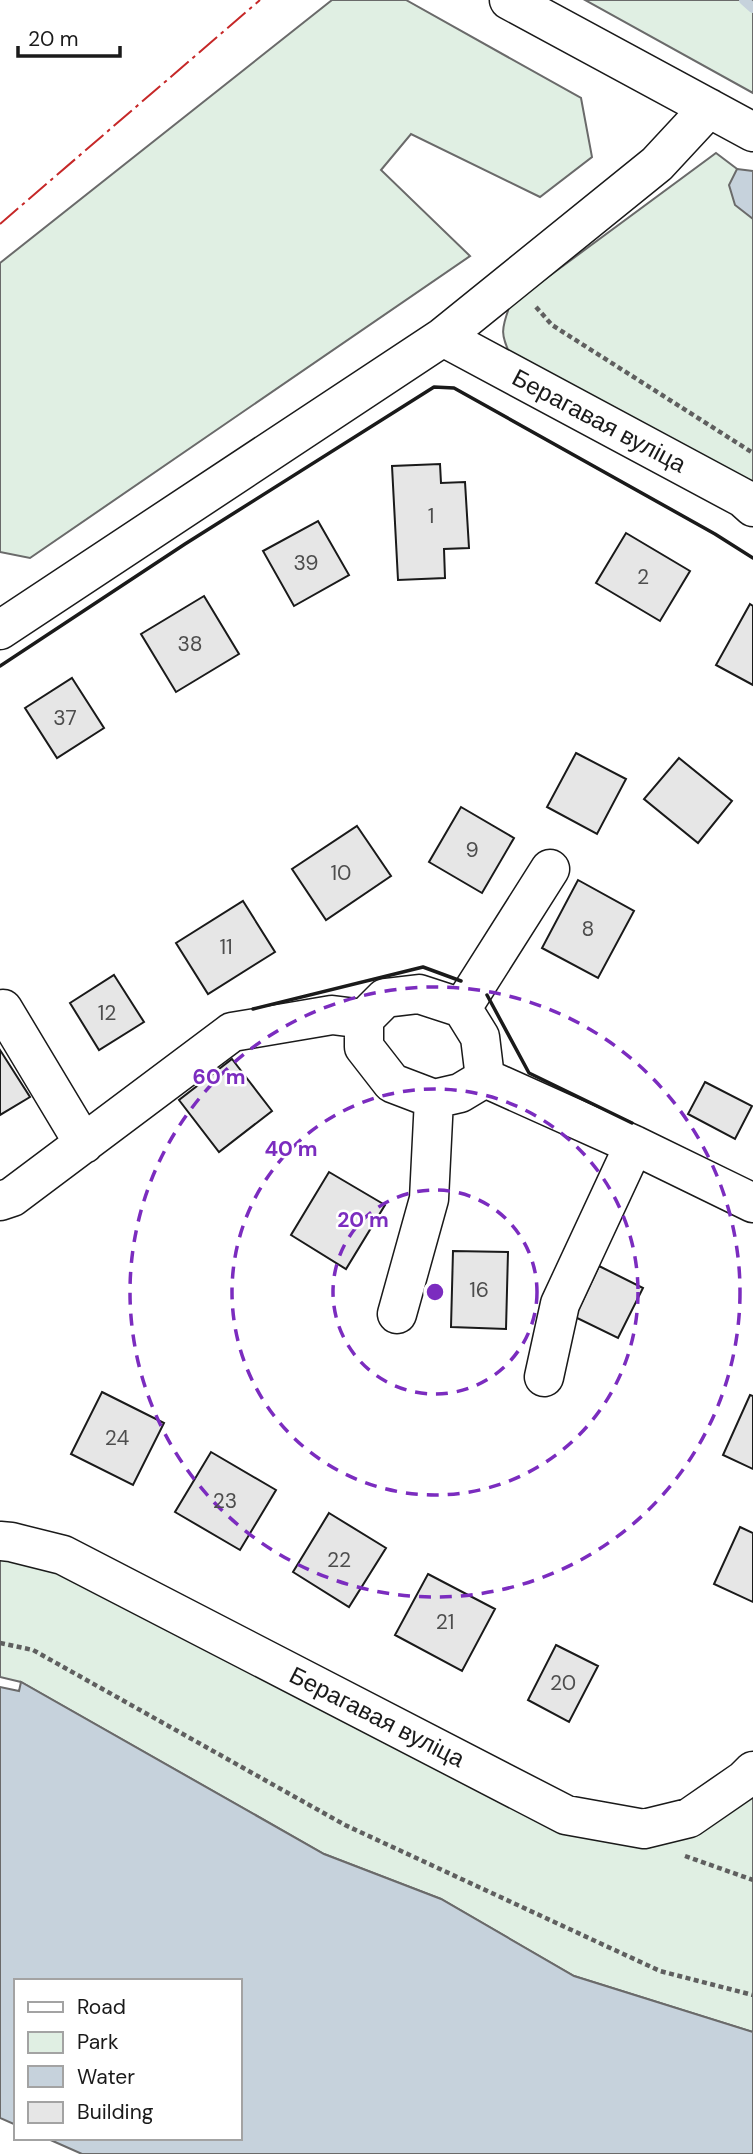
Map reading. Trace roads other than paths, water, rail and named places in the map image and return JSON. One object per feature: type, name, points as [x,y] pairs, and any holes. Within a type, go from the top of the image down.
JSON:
[{"type":"street","points":[[509,0],[753,132]]},
{"type":"street","points":[[0,630],[443,337],[657,164],[709,108]]},
{"type":"street","name":"Берагавая вуліца","points":[[443,337],[743,498],[753,507]]},
{"type":"street","points":[[462,1008],[550,869]]},
{"type":"street","points":[[419,993],[462,1008],[480,1037],[485,1078],[460,1093],[434,1099],[392,1083],[364,1047],[364,1019],[384,998],[419,993]]},
{"type":"street","points":[[3,1009],[84,1144]]},
{"type":"street","points":[[0,1201],[12,1197],[232,1032],[332,1015],[364,1019]]},
{"type":"street","points":[[485,1078],[634,1145],[753,1203]]},
{"type":"street","points":[[397,1314],[429,1199],[434,1099]]},
{"type":"street","points":[[544,1377],[560,1304],[634,1145]]},
{"type":"street","name":"Берагавая вуліца","points":[[0,1541],[63,1555],[566,1815],[644,1829],[689,1818],[753,1771]]},
{"type":"water","points":[[737,169],[753,171],[753,219],[735,205],[729,185]]},
{"type":"water","points":[[21,1682],[324,1854],[441,1899],[574,1976],[753,2032],[753,2154],[82,2154],[50,2140],[242,2140],[242,1979],[14,1979],[14,2124],[0,2118],[0,1687],[19,1691]]},
{"type":"waterway","points":[[744,0],[753,8]]}]
